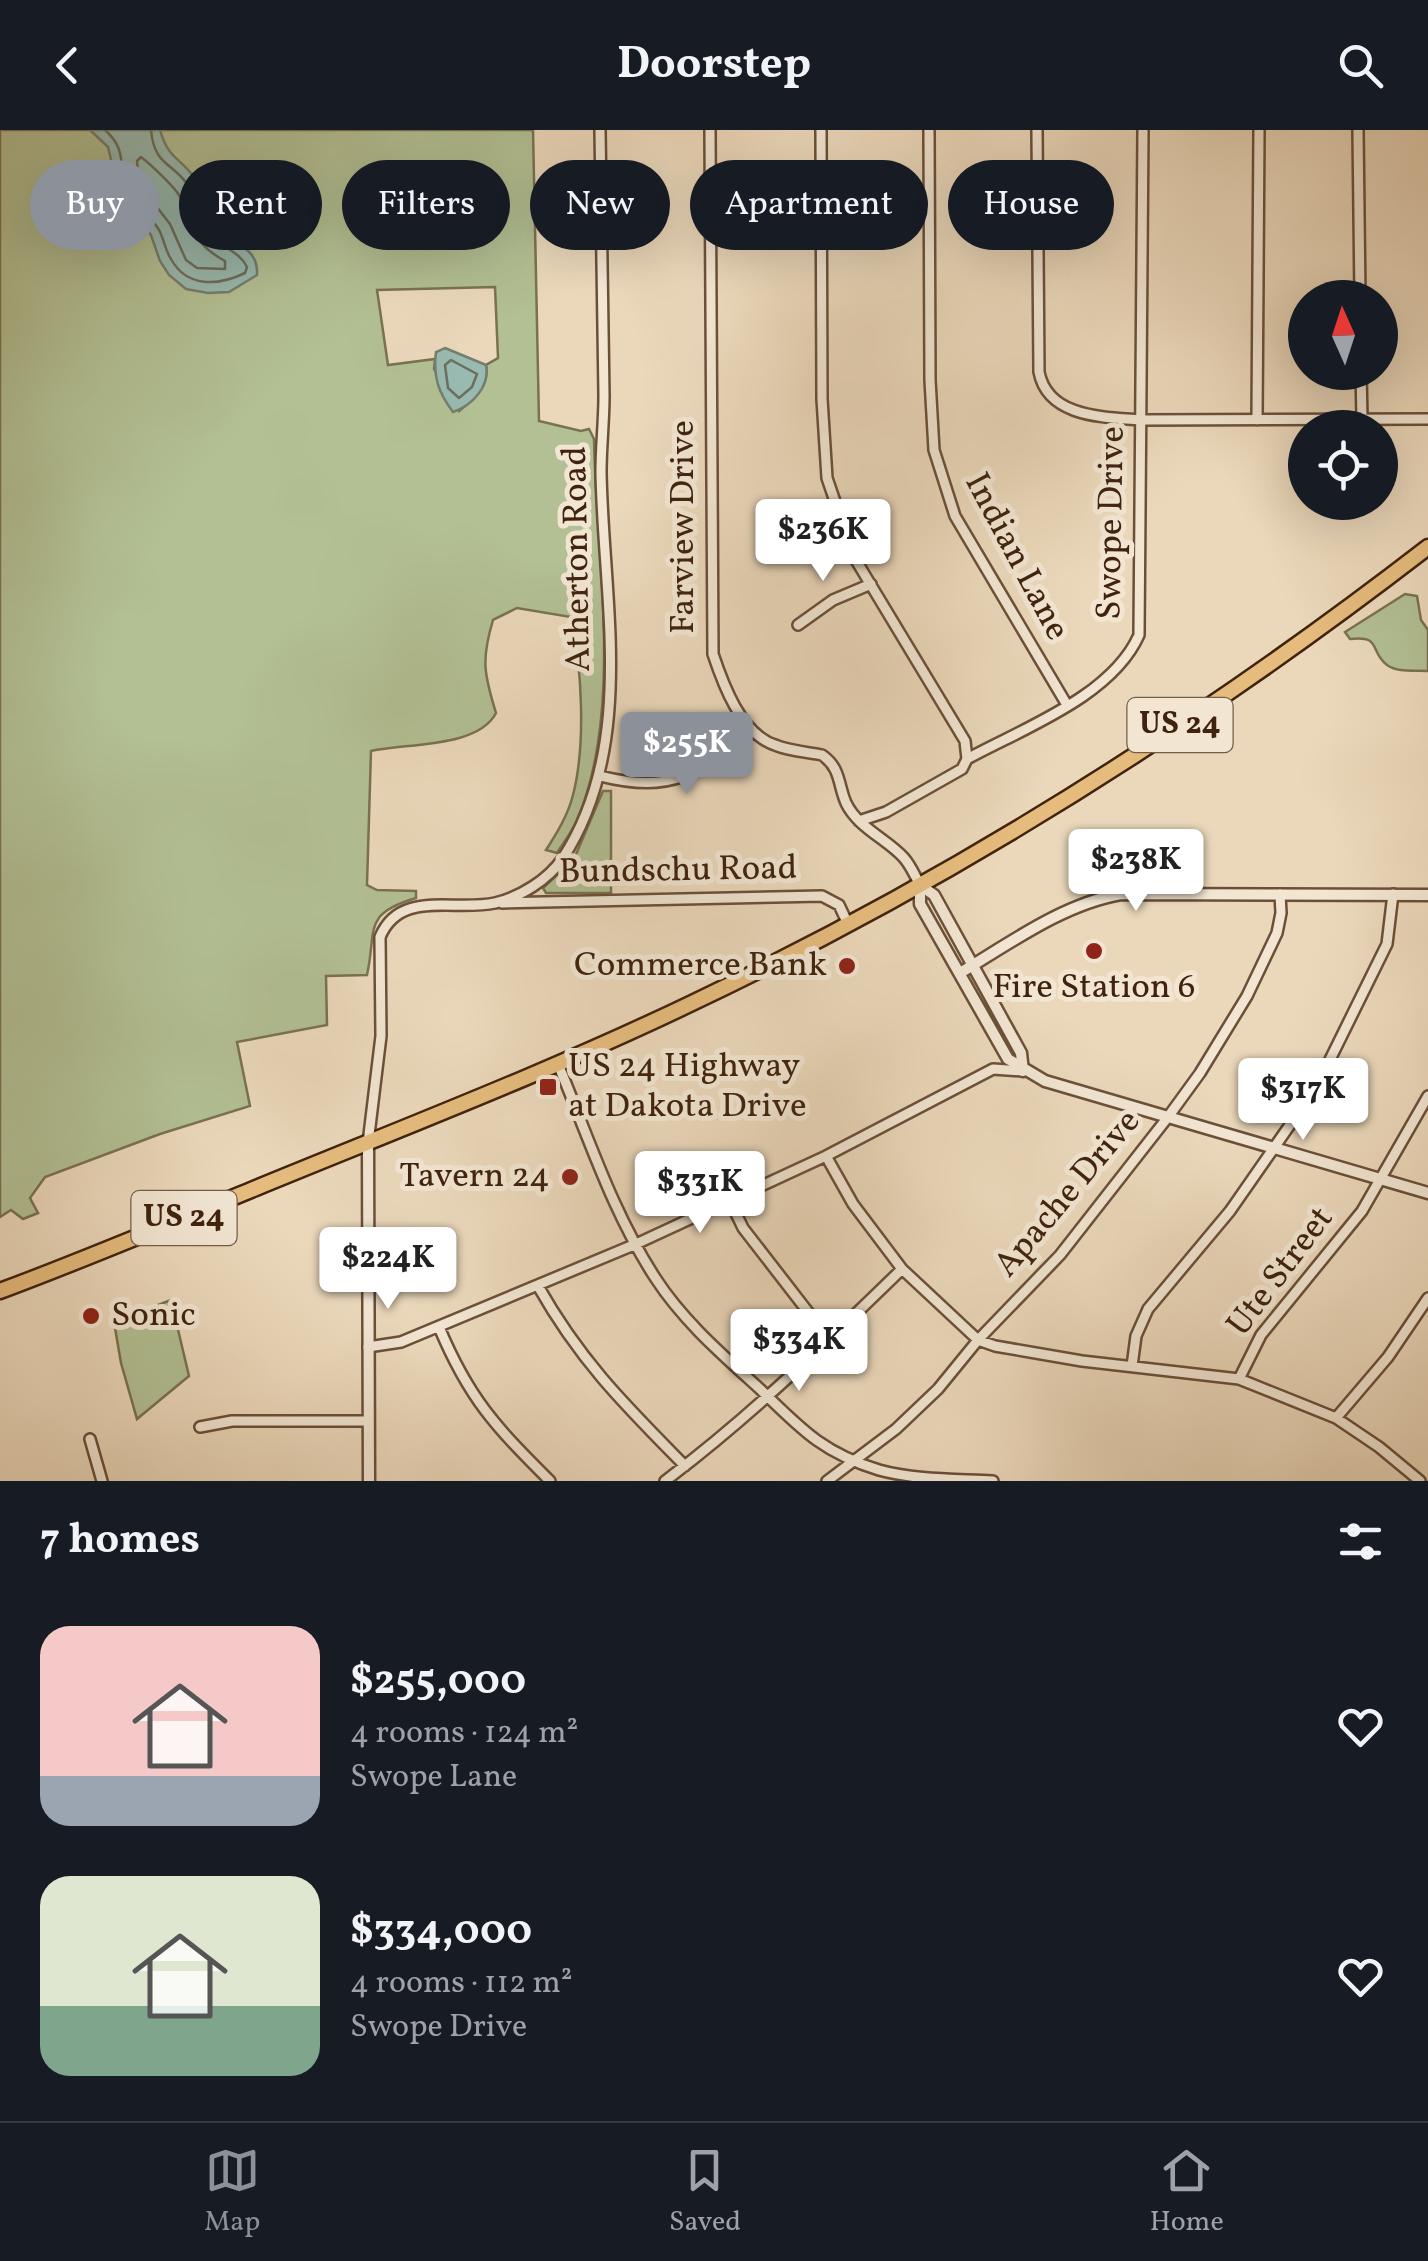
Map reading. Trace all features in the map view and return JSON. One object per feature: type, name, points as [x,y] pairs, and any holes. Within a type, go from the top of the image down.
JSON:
[{"type":"highway","name":"US 24","points":[[0,1292],[558,1064],[690,1004],[848,924],[1059,803],[1194,716],[1428,547]]},
{"type":"street","name":"Atherton Road","points":[[368,1143],[380,1036],[380,938],[384,928],[397,913],[415,906],[495,903],[541,883],[581,828],[600,776],[610,680],[610,632],[601,472],[604,402],[600,130]]},
{"type":"street","name":"Farview Drive","points":[[710,130],[710,628],[723,684],[753,731]]},
{"type":"street","points":[[821,130],[826,468],[854,557],[965,741],[967,758]]},
{"type":"street","name":"Indian Lane","points":[[929,130],[934,450],[956,516],[1068,705]]},
{"type":"street","points":[[1037,130],[1040,379],[1051,398],[1068,408],[1100,417],[1288,420]]},
{"type":"street","name":"Swope Drive","points":[[860,821],[886,812],[962,769],[967,758],[1068,705],[1112,673],[1132,650],[1139,634],[1142,130]]},
{"type":"street","points":[[1256,420],[1259,130]]},
{"type":"street","points":[[1358,130],[1360,280]]},
{"type":"street","points":[[1398,419],[1428,419]]},
{"type":"street","points":[[798,625],[833,600],[870,584]]},
{"type":"street","points":[[600,776],[646,784],[674,781],[714,760],[753,731],[774,745],[822,755],[838,772],[846,804],[860,821],[902,854],[920,885],[934,895],[1021,1053],[1023,1071]]},
{"type":"street","points":[[920,885],[920,904],[1008,1060],[1023,1071],[1045,1081],[1428,1193]]},
{"type":"street","name":"Apache Drive","points":[[827,1481],[938,1390],[978,1340],[1060,1255],[1168,1116],[1200,1073],[1247,996],[1277,933],[1280,894]]},
{"type":"street","points":[[1132,1366],[1136,1336],[1148,1309],[1230,1212],[1317,1086],[1387,944],[1393,894]]},
{"type":"street","points":[[960,973],[1072,908],[1103,897],[1428,894]]},
{"type":"street","name":"Bundschu Road","points":[[495,903],[822,896],[839,905],[848,924]]},
{"type":"street","points":[[942,940],[955,934]]},
{"type":"street","points":[[558,1064],[636,1244],[680,1312],[767,1397],[815,1442],[854,1461],[894,1474],[993,1481]]},
{"type":"street","points":[[368,1347],[401,1342],[439,1328],[636,1244],[826,1156],[993,1069],[1023,1071]]},
{"type":"street","name":"Ute Street","points":[[1240,1379],[1261,1335],[1340,1240],[1382,1179],[1428,1096]]},
{"type":"street","points":[[368,1143],[369,1481]]},
{"type":"street","points":[[826,1156],[853,1204],[902,1268],[978,1340],[1030,1352],[1240,1379],[1336,1418],[1380,1447],[1419,1480],[1428,1469]]},
{"type":"street","points":[[730,1201],[751,1239],[830,1339]]},
{"type":"street","points":[[665,1481],[767,1397],[902,1268]]},
{"type":"street","points":[[538,1286],[589,1366],[685,1466]]},
{"type":"street","points":[[1336,1418],[1388,1356],[1428,1298]]},
{"type":"street","points":[[439,1328],[470,1392],[500,1431],[550,1481]]},
{"type":"street","points":[[200,1427],[232,1421],[368,1421]]},
{"type":"street","points":[[90,1439],[102,1481]]},
{"type":"green space","points":[[0,130],[533,130],[530,250],[535,250],[539,421],[581,431],[589,429],[594,439],[604,682],[591,777],[575,824],[557,853],[546,850],[571,802],[580,753],[580,683],[571,617],[517,608],[493,620],[489,634],[486,667],[496,713],[487,724],[458,738],[371,751],[367,885],[377,890],[416,891],[416,898],[379,917],[367,975],[326,976],[327,1025],[237,1042],[250,1106],[45,1177],[30,1198],[38,1213],[23,1219],[11,1210],[0,1217]],"holes":[[[495,287],[498,358],[486,365],[483,386],[459,411],[434,369],[435,359],[388,365],[377,290]]]},
{"type":"green space","points":[[1405,594],[1417,596],[1421,620],[1428,630],[1428,671],[1391,668],[1371,642],[1350,639],[1345,632]]},
{"type":"green space","points":[[603,791],[611,791],[611,893],[546,893],[543,888],[574,859]]},
{"type":"green space","points":[[171,1300],[189,1376],[137,1419],[114,1322]]},
{"type":"water","points":[[90,130],[160,130],[167,148],[179,161],[179,250],[247,250],[253,257],[257,275],[229,292],[208,293],[186,289],[169,275],[156,250],[159,160],[111,160],[108,147]]},
{"type":"water","points":[[445,348],[486,365],[487,373],[478,394],[453,412],[440,391],[435,369],[436,352]]},
{"type":"place","name":"Fire Station 6","points":[[1094,951]]},
{"type":"place","name":"Commerce Bank","points":[[847,966]]},
{"type":"place","name":"US 24 Highway at Dakota Drive","points":[[548,1087]]},
{"type":"place","name":"Tavern 24","points":[[570,1177]]},
{"type":"place","name":"Sonic","points":[[91,1316]]}]
